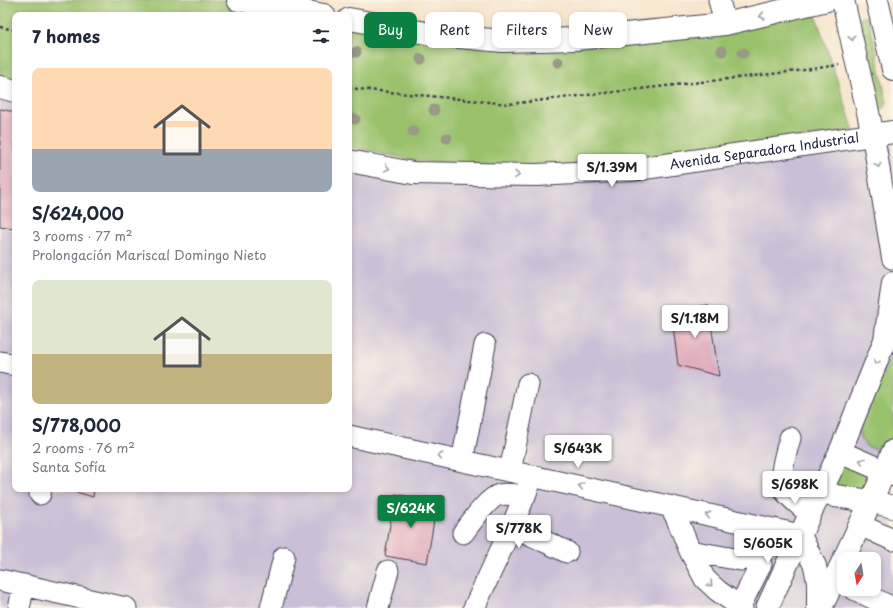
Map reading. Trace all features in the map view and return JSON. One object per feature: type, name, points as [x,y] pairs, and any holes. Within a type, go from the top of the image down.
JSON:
[{"type":"main road","points":[[238,0],[307,12]]},
{"type":"main road","points":[[352,20],[437,35],[503,41],[576,39],[725,24],[828,0]]},
{"type":"main road","points":[[843,0],[858,62],[883,133],[893,258]]},
{"type":"main road","points":[[877,0],[893,69]]},
{"type":"main road","points":[[0,87],[12,89]]},
{"type":"main road","name":"Avenida Separadora Industrial","points":[[352,162],[413,173],[537,175],[631,170],[883,133]]},
{"type":"main road","points":[[767,608],[840,452],[885,340],[893,283]]},
{"type":"main road","points":[[850,552],[870,501],[889,473],[893,451]]},
{"type":"main road","points":[[840,452],[889,473]]},
{"type":"main road","points":[[822,489],[835,496],[870,501],[893,507]]},
{"type":"main road","points":[[800,535],[815,566],[820,608]]},
{"type":"main road","points":[[820,608],[837,585]]},
{"type":"street","points":[[719,0],[725,24]]},
{"type":"street","points":[[462,461],[485,345]]},
{"type":"street","points":[[0,362],[12,364]]},
{"type":"street","points":[[510,471],[528,384]]},
{"type":"street","points":[[352,437],[800,535]]},
{"type":"street","points":[[790,438],[783,464],[783,488],[810,514]]},
{"type":"street","points":[[474,608],[512,526],[533,476]]},
{"type":"street","points":[[463,533],[488,502],[498,495],[507,494],[524,496]]},
{"type":"street","points":[[671,507],[690,551],[706,579],[718,591],[741,607],[751,562],[774,529]]},
{"type":"street","points":[[860,524],[893,540]]},
{"type":"street","points":[[512,526],[567,552]]},
{"type":"street","points":[[690,551],[751,562],[784,570]]},
{"type":"street","points":[[270,608],[284,557]]},
{"type":"street","points":[[378,608],[388,571]]},
{"type":"street","points":[[0,580],[24,585],[66,602],[126,608]]},
{"type":"street","points":[[19,608],[24,585]]},
{"type":"street","points":[[868,596],[893,608]]},
{"type":"path","points":[[0,27],[12,29]]},
{"type":"path","points":[[352,88],[509,104],[797,71],[858,62]]},
{"type":"shaded area","points":[[0,95],[12,97],[12,492],[352,492],[352,168],[893,138],[893,608],[0,608]]},
{"type":"green space","points":[[0,0],[236,0],[293,12],[12,12],[12,77],[0,75]]},
{"type":"green space","points":[[814,10],[854,131],[537,171],[418,161],[352,148],[352,25],[364,27],[364,48],[417,48],[417,38],[425,40],[425,48],[484,48],[484,38],[492,37],[492,48],[561,48],[561,31],[569,31],[569,48],[627,48],[627,26]]},
{"type":"green space","points":[[863,16],[869,19],[887,103],[884,108],[876,110],[857,20]]},
{"type":"green space","points":[[893,353],[893,435],[890,442],[878,449],[867,447],[860,438],[859,428]]},
{"type":"green space","points":[[841,464],[868,476],[867,485],[863,492],[837,489],[834,473]]},
{"type":"building","points":[[0,109],[12,111],[12,228],[0,226]]},
{"type":"building","points":[[708,305],[719,376],[678,365],[671,310]]},
{"type":"building","points":[[76,492],[94,492],[93,497]]},
{"type":"building","points":[[395,494],[437,502],[427,563],[385,556]]}]
